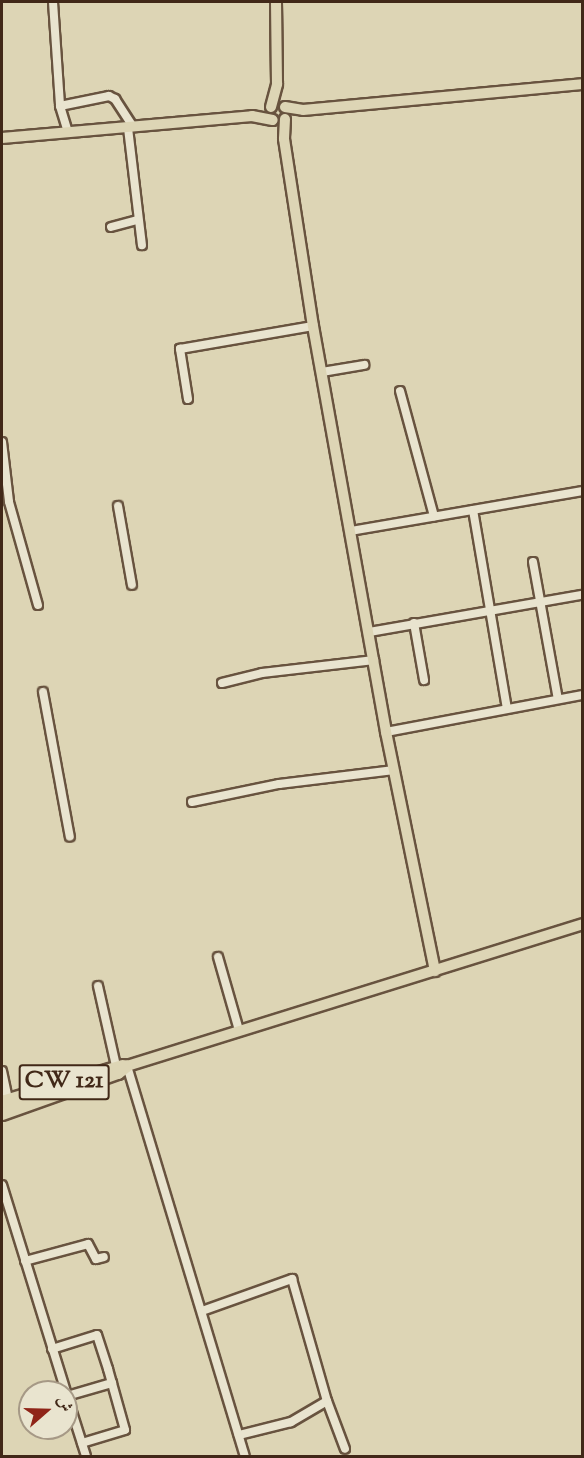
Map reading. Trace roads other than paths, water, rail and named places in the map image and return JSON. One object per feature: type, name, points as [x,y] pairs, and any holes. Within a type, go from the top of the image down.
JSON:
[{"type":"highway","name":"CW 121","points":[[5,1101],[121,1066]]},
{"type":"highway","points":[[2,1114],[118,1074],[121,1066]]},
{"type":"main road","points":[[276,2],[281,115],[313,326],[386,732],[435,971]]},
{"type":"main road","points":[[271,107],[278,79]]},
{"type":"main road","points":[[2,138],[281,115],[303,110],[582,84]]},
{"type":"main road","points":[[271,107],[281,115]]},
{"type":"main road","points":[[252,116],[271,107]]},
{"type":"main road","name":"CW 121","points":[[121,1066],[582,924]]},
{"type":"street","points":[[53,2],[60,106],[68,132]]},
{"type":"street","points":[[60,106],[109,96],[115,99],[130,128],[142,245]]},
{"type":"street","points":[[111,227],[138,220]]},
{"type":"street","points":[[188,399],[180,349],[313,326]]},
{"type":"street","points":[[322,372],[364,365]]},
{"type":"street","points":[[400,391],[434,516]]},
{"type":"street","points":[[2,442],[9,502],[38,604]]},
{"type":"street","points":[[351,531],[582,490]]},
{"type":"street","points":[[118,506],[132,585]]},
{"type":"street","points":[[473,510],[507,708]]},
{"type":"street","points":[[533,562],[558,699]]},
{"type":"street","points":[[369,632],[414,622],[582,595]]},
{"type":"street","points":[[414,622],[423,680]]},
{"type":"street","points":[[222,683],[262,673],[374,660]]},
{"type":"street","points":[[43,692],[70,837]]},
{"type":"street","points":[[386,732],[582,695]]},
{"type":"street","points":[[192,802],[279,784],[394,770]]},
{"type":"street","points":[[218,957],[239,1030]]},
{"type":"street","points":[[98,986],[121,1066],[202,1311],[245,1456]]},
{"type":"street","points":[[2,1071],[5,1101]]},
{"type":"street","points":[[2,1185],[62,1380]]},
{"type":"street","points":[[25,1261],[88,1244],[96,1259],[104,1257]]},
{"type":"street","points":[[202,1311],[292,1279],[327,1401],[345,1449]]},
{"type":"street","points":[[52,1349],[97,1335],[125,1430],[82,1443]]},
{"type":"street","points":[[78,1390],[112,1383]]},
{"type":"street","points":[[239,1435],[291,1422],[327,1401]]},
{"type":"street","points":[[78,1430],[86,1456]]}]
